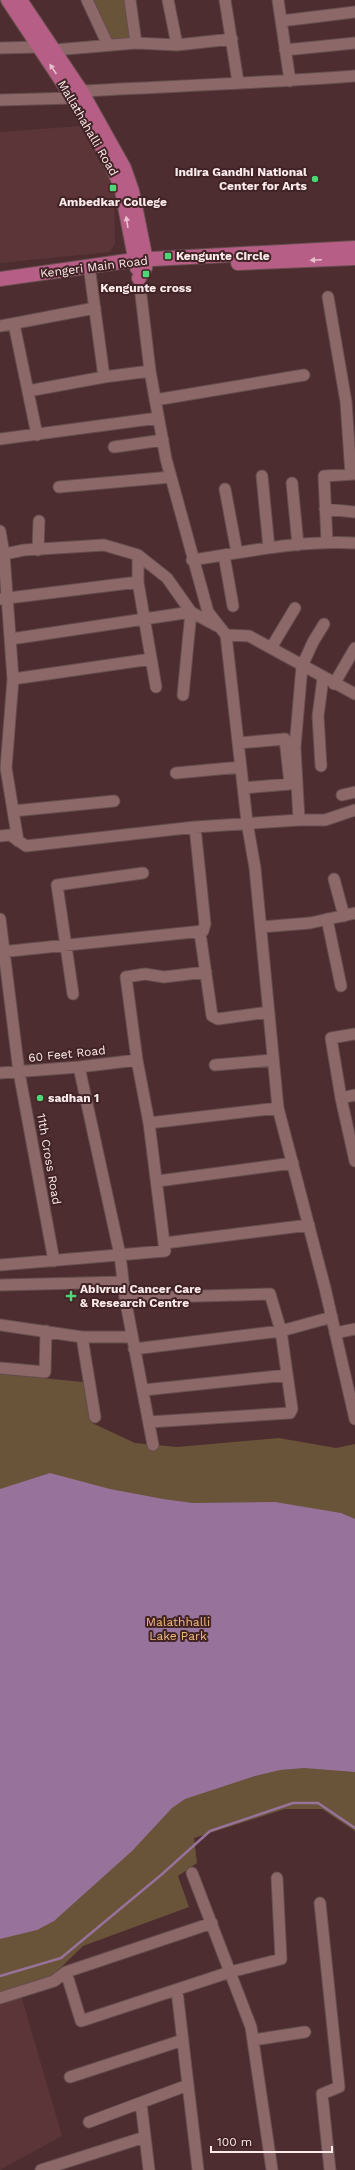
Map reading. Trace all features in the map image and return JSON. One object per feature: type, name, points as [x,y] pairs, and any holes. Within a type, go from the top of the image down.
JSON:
[{"type":"main road","name":"Mallathahalli Road","points":[[8,0],[39,47],[77,95]]},
{"type":"main road","name":"Mallathahalli Road","points":[[20,0],[54,50],[121,186],[140,267]]},
{"type":"main road","name":"Kengeri Main Road","points":[[0,284],[140,267],[311,249],[355,248]]},
{"type":"main road","name":"Kengeri Main Road","points":[[0,279],[140,267],[355,258]]},
{"type":"street","points":[[87,0],[108,45]]},
{"type":"street","points":[[130,0],[136,43]]},
{"type":"street","points":[[168,0],[177,45]]},
{"type":"street","points":[[225,0],[238,82]]},
{"type":"street","points":[[278,0],[290,81]]},
{"type":"street","points":[[281,21],[355,12]]},
{"type":"street","points":[[54,50],[136,43],[177,45],[232,39]]},
{"type":"street","points":[[285,50],[355,43]]},
{"type":"street","points":[[0,48],[39,47]]},
{"type":"street","points":[[0,100],[238,82],[290,81],[355,76]]},
{"type":"street","points":[[140,267],[150,371],[158,418],[171,477],[192,560],[208,612],[223,631],[247,822],[256,868],[278,1108],[332,1317],[355,1419]]},
{"type":"street","points":[[90,273],[104,377]]},
{"type":"street","points":[[327,542],[324,476],[353,474],[350,402],[328,297]]},
{"type":"street","points":[[0,326],[95,308]]},
{"type":"street","points":[[14,324],[37,435]]},
{"type":"street","points":[[28,391],[104,377],[150,371]]},
{"type":"street","points":[[155,400],[304,375]]},
{"type":"street","points":[[0,439],[158,418]]},
{"type":"street","points":[[114,447],[163,440]]},
{"type":"street","points":[[262,476],[269,548]]},
{"type":"street","points":[[59,487],[171,477]]},
{"type":"street","points":[[292,483],[298,545]]},
{"type":"street","points":[[225,489],[237,553]]},
{"type":"street","points":[[325,509],[355,512]]},
{"type":"street","points":[[38,550],[39,521]]},
{"type":"street","points":[[0,531],[4,598],[12,639],[13,680],[6,768],[18,841]]},
{"type":"street","points":[[192,560],[269,548],[327,542],[355,543]]},
{"type":"street","points":[[2,554],[104,545],[138,554],[167,578],[191,612],[223,631],[248,636],[334,684],[355,694]]},
{"type":"street","points":[[138,554],[138,582],[156,687]]},
{"type":"street","points":[[224,555],[233,606]]},
{"type":"street","points":[[4,598],[138,582]]},
{"type":"street","points":[[271,648],[295,608]]},
{"type":"street","points":[[12,639],[191,612]]},
{"type":"street","points":[[183,695],[191,612]]},
{"type":"street","points":[[299,820],[295,747],[302,666],[313,642],[324,624]]},
{"type":"street","points":[[334,684],[355,648]]},
{"type":"street","points":[[13,680],[151,659]]},
{"type":"street","points":[[321,766],[318,716],[323,678]]},
{"type":"street","points":[[238,743],[285,739],[290,784],[243,788]]},
{"type":"street","points":[[176,773],[241,767]]},
{"type":"street","points":[[342,794],[355,792]]},
{"type":"street","points":[[13,811],[114,800]]},
{"type":"street","points":[[0,836],[10,835],[26,846],[247,822],[325,820],[355,810]]},
{"type":"street","points":[[195,827],[206,924],[200,933],[212,1016],[215,1018],[269,1012]]},
{"type":"street","points":[[72,994],[57,885],[143,873]]},
{"type":"street","points":[[261,927],[310,924],[350,915],[334,879]]},
{"type":"street","name":"11th Cross Road","points":[[0,919],[2,952],[19,1072],[54,1261]]},
{"type":"street","points":[[327,919],[341,986]]},
{"type":"street","points":[[2,952],[200,933]]},
{"type":"street","points":[[0,1265],[165,1251],[158,1181],[137,1060],[126,977],[145,974],[164,977],[206,972]]},
{"type":"street","points":[[355,1034],[330,1038],[341,1098],[351,1131],[355,1161]]},
{"type":"street","name":"60 Feet Road","points":[[0,1073],[79,1067],[137,1060]]},
{"type":"street","points":[[215,1065],[274,1060]]},
{"type":"street","points":[[79,1067],[120,1255],[125,1298],[134,1349],[144,1390],[153,1445]]},
{"type":"street","points":[[341,1098],[355,1095]]},
{"type":"street","points":[[149,1123],[278,1108]]},
{"type":"street","points":[[158,1181],[292,1163]]},
{"type":"street","points":[[165,1243],[309,1225]]},
{"type":"street","points":[[0,1285],[123,1282]]},
{"type":"street","points":[[125,1298],[270,1294],[281,1331],[292,1409],[290,1413],[149,1422]]},
{"type":"street","points":[[134,1349],[281,1331],[332,1317]]},
{"type":"street","points":[[0,1326],[82,1337],[132,1337]]},
{"type":"street","points":[[335,1333],[355,1329]]},
{"type":"street","points":[[0,1368],[45,1372],[46,1331]]},
{"type":"street","points":[[82,1337],[95,1417]]},
{"type":"street","points":[[144,1390],[287,1375]]},
{"type":"street","points":[[192,1873],[251,2026],[272,2170]]},
{"type":"street","points":[[66,1972],[81,2021],[177,1991],[230,1972],[281,1959],[277,1878]]},
{"type":"street","points":[[320,1903],[339,2087],[322,2094],[330,2170]]},
{"type":"street","points":[[0,1998],[54,1982],[66,1972],[212,1923]]},
{"type":"street","points":[[177,1991],[198,2170]]},
{"type":"street","points":[[253,2040],[305,2032]]},
{"type":"street","points":[[70,2077],[183,2040]]},
{"type":"street","points":[[89,2122],[188,2085]]},
{"type":"street","points":[[141,2103],[149,2170]]},
{"type":"street","points":[[41,2170],[145,2137]]},
{"type":"shaded area","points":[[80,126],[114,188],[115,243],[110,252],[0,263],[0,132]]},
{"type":"shaded area","name":"Malathhalli Lake Park","points":[[50,1473],[110,1489],[163,1499],[193,1503],[275,1502],[341,1513],[355,1519],[355,1772],[304,1768],[280,1770],[255,1776],[185,1799],[172,1808],[132,1851],[54,1921],[37,1930],[0,1939],[0,1489]]},
{"type":"shaded area","points":[[19,1988],[62,2136],[0,2170],[0,1993]]},
{"type":"green space","points":[[90,0],[127,0],[134,46],[112,46]]},
{"type":"green space","name":"Malathhalli Lake Park","points":[[0,1374],[83,1382],[92,1423],[135,1443],[177,1447],[279,1438],[336,1448],[355,1444],[355,1831],[322,1809],[285,1809],[194,1838],[197,1863],[178,1876],[189,1907],[83,1946],[48,1980],[0,1993]]},
{"type":"waterway","points":[[0,1976],[61,1958],[161,1875],[210,1831],[293,1803],[318,1803],[355,1828]]},
{"type":"place","name":"Indira Gandhi National Center for Arts","points":[[315,179]]},
{"type":"place","name":"Ambedkar College","points":[[113,188]]},
{"type":"place","name":"Kengunte Circle","points":[[168,256]]},
{"type":"place","name":"Kengunte cross","points":[[146,274]]},
{"type":"place","name":"sadhan 1","points":[[40,1098]]},
{"type":"place","name":"Abivrud Cancer Care & Research Centre","points":[[71,1296]]}]
